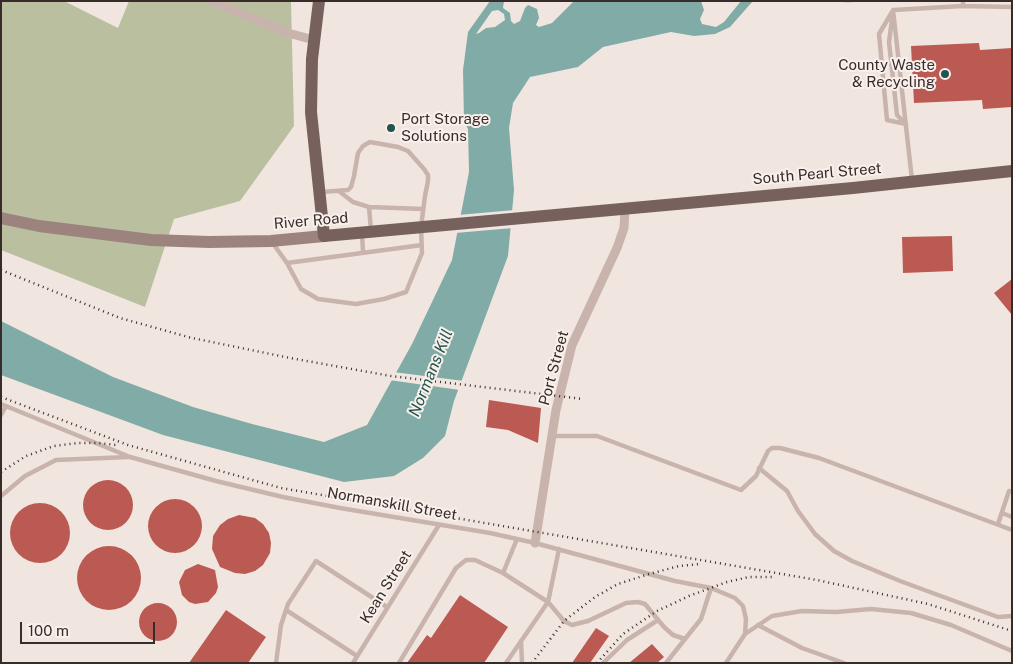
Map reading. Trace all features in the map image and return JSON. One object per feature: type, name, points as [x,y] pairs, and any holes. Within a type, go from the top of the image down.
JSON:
[{"type":"main road","points":[[319,1],[314,40],[310,112],[324,236]]},
{"type":"main road","name":"South Pearl Street","points":[[625,208],[1012,171]]},
{"type":"main road","name":"River Road","points":[[1,218],[39,226],[152,240],[208,242],[271,241],[625,208]]},
{"type":"street","points":[[212,1],[288,32],[314,40]]},
{"type":"street","name":"Port Street","points":[[534,543],[556,410],[572,345],[617,248],[624,228],[625,208]]},
{"type":"lane","points":[[892,10],[963,4],[1012,7]]},
{"type":"lane","points":[[892,10],[912,181]]},
{"type":"lane","points":[[892,10],[879,34],[887,120],[906,124]]},
{"type":"lane","points":[[271,241],[287,263],[301,289],[318,299],[356,304],[384,299],[406,292],[422,253],[421,227],[428,175],[408,151],[398,146],[370,142],[363,146],[358,153],[354,176],[351,187],[348,190],[319,192]]},
{"type":"lane","points":[[340,192],[353,202],[369,206],[423,209]]},
{"type":"lane","points":[[364,252],[369,206]]},
{"type":"lane","points":[[287,263],[422,245]]},
{"type":"lane","points":[[1,415],[4,404]]},
{"type":"lane","name":"Normanskill Street","points":[[4,404],[130,456],[283,497],[517,539],[711,588],[735,598],[743,606],[746,619],[746,634]]},
{"type":"lane","points":[[553,436],[597,436],[741,490],[756,476],[765,455],[772,448],[791,450],[1012,530]]},
{"type":"lane","points":[[1,496],[25,476],[56,460],[130,456]]},
{"type":"lane","points":[[759,468],[787,491],[798,511],[815,534],[834,551],[852,561],[900,581],[989,614],[998,617],[1012,616]]},
{"type":"lane","points":[[998,524],[1009,491]]},
{"type":"lane","points":[[1002,513],[1012,517]]},
{"type":"lane","name":"Kean Street","points":[[353,662],[440,525]]},
{"type":"lane","points":[[503,573],[517,539]]},
{"type":"lane","points":[[506,663],[548,602],[559,550]]},
{"type":"lane","points":[[399,663],[456,568],[466,560],[475,560],[503,573],[548,602],[564,621],[572,625],[588,621],[626,603],[638,602],[645,604],[673,635],[685,639]]},
{"type":"lane","points":[[276,663],[280,625],[286,610],[316,561],[388,607]]},
{"type":"lane","points":[[666,663],[700,619],[711,588]]},
{"type":"lane","points":[[726,663],[746,634],[758,625],[772,616],[802,611],[836,612],[871,609],[911,613],[951,624],[1012,651]]},
{"type":"lane","points":[[286,610],[357,656]]},
{"type":"lane","points":[[603,663],[627,640],[658,620]]},
{"type":"lane","points":[[758,625],[802,648],[844,663]]},
{"type":"lane","points":[[521,641],[522,663]]},
{"type":"green space","points":[[1,1],[64,1],[118,28],[129,1],[291,1],[294,126],[240,201],[174,219],[145,307],[1,250]]},
{"type":"water","name":"Normans Kill","points":[[490,1],[504,1],[503,8],[510,13],[511,21],[514,24],[520,21],[528,5],[537,9],[539,18],[536,25],[539,27],[552,23],[574,1],[701,1],[704,10],[700,19],[702,24],[716,27],[724,22],[741,1],[753,1],[730,27],[715,34],[694,36],[671,32],[603,47],[578,67],[530,77],[513,103],[509,128],[514,190],[508,256],[454,401],[445,436],[423,458],[394,476],[344,482],[163,435],[1,375],[1,321],[113,377],[193,407],[252,424],[324,442],[367,425],[412,344],[452,260],[469,172],[468,129],[464,121],[463,70],[468,32]],"holes":[[[498,10],[504,14],[505,20],[495,27],[486,28],[476,34],[492,11]]]},
{"type":"pier","points":[[515,210],[513,228],[455,233],[458,215]]},
{"type":"pier","points":[[393,372],[464,381],[460,390],[389,380]]},
{"type":"building","points":[[979,43],[980,50],[1012,48],[1012,107],[983,109],[982,100],[914,103],[911,46]]},
{"type":"building","points":[[952,236],[953,271],[903,273],[902,237]]},
{"type":"building","points":[[1012,279],[1012,315],[994,293]]},
{"type":"building","points":[[489,400],[541,408],[538,443],[508,430],[486,427]]},
{"type":"building","points":[[108,480],[118,482],[126,487],[131,495],[133,505],[131,515],[126,523],[118,528],[108,530],[98,528],[90,523],[85,515],[83,505],[85,495],[90,487],[98,482]]},
{"type":"building","points":[[175,499],[185,501],[194,507],[200,516],[202,526],[200,536],[194,545],[185,551],[175,553],[165,551],[156,545],[150,536],[148,526],[150,516],[156,507],[165,501]]},
{"type":"building","points":[[34,503],[46,503],[57,508],[65,516],[70,527],[68,545],[57,558],[46,563],[34,563],[23,558],[15,550],[10,539],[10,527],[15,516],[23,508]]},
{"type":"building","points":[[239,515],[255,518],[263,524],[269,533],[271,543],[270,553],[263,565],[255,571],[245,574],[235,573],[220,567],[212,549],[213,536],[220,525],[228,519]]},
{"type":"building","points":[[109,546],[127,552],[135,560],[141,578],[135,596],[127,604],[109,610],[91,604],[83,596],[77,578],[83,560],[91,552]]},
{"type":"building","points":[[198,564],[215,570],[218,587],[216,593],[208,602],[195,604],[189,602],[182,595],[179,582],[185,570]]},
{"type":"building","points":[[460,595],[508,627],[484,663],[407,663],[427,635],[431,638]]},
{"type":"building","points":[[158,603],[171,609],[177,622],[171,635],[158,641],[145,635],[139,622],[145,609]]},
{"type":"building","points":[[226,610],[266,637],[248,663],[189,663]]},
{"type":"building","points":[[596,628],[609,636],[590,663],[572,663]]},
{"type":"building","points":[[652,644],[664,657],[657,663],[629,663]]},
{"type":"waterway","points":[[845,1],[851,1]]},
{"type":"railway","points":[[1,270],[120,318],[192,338],[391,376],[583,399]]},
{"type":"railway","points":[[1,397],[128,445],[281,488],[817,580],[928,604],[1012,631]]},
{"type":"railway","points":[[1,472],[26,456],[54,446],[78,443],[116,445]]},
{"type":"railway","points":[[532,663],[564,621],[595,597],[618,584],[649,574],[679,566],[700,564]]},
{"type":"railway","points":[[597,663],[623,634],[657,611],[689,596],[727,582],[749,577],[772,577]]},
{"type":"place","name":"County Waste & Recycling","points":[[945,74]]},
{"type":"place","name":"Port Storage Solutions","points":[[391,128]]}]
